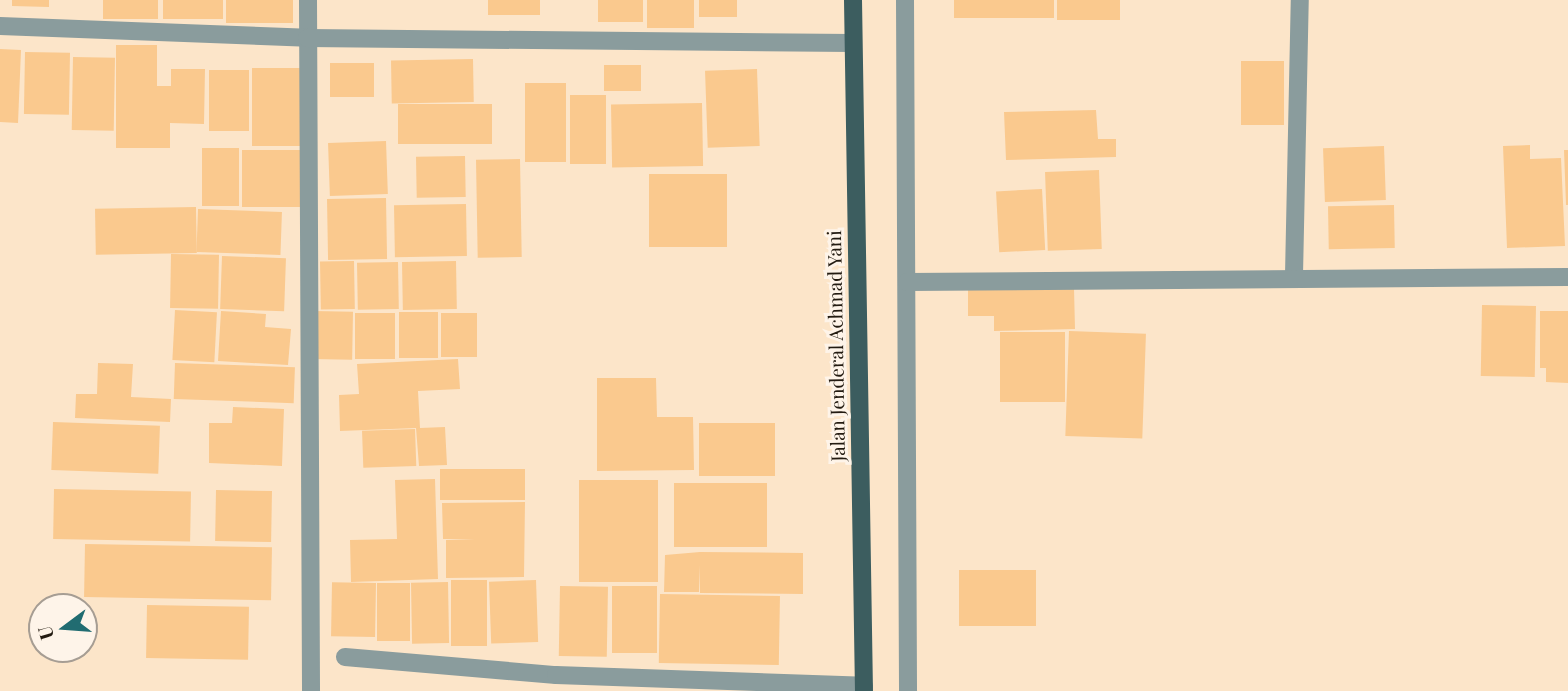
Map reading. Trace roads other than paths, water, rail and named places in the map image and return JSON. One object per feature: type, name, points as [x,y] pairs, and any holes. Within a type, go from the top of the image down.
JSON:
[{"type":"main road","name":"Jalan Jenderal Achmad Yani","points":[[853,0],[864,688]]},
{"type":"street","points":[[309,0],[310,691]]},
{"type":"street","points":[[905,0],[908,691]]},
{"type":"street","points":[[1294,275],[1300,0]]},
{"type":"street","points":[[0,26],[307,38],[852,43]]},
{"type":"street","points":[[907,282],[1294,275],[1568,277]]},
{"type":"street","points":[[345,657],[556,675],[864,688]]}]
